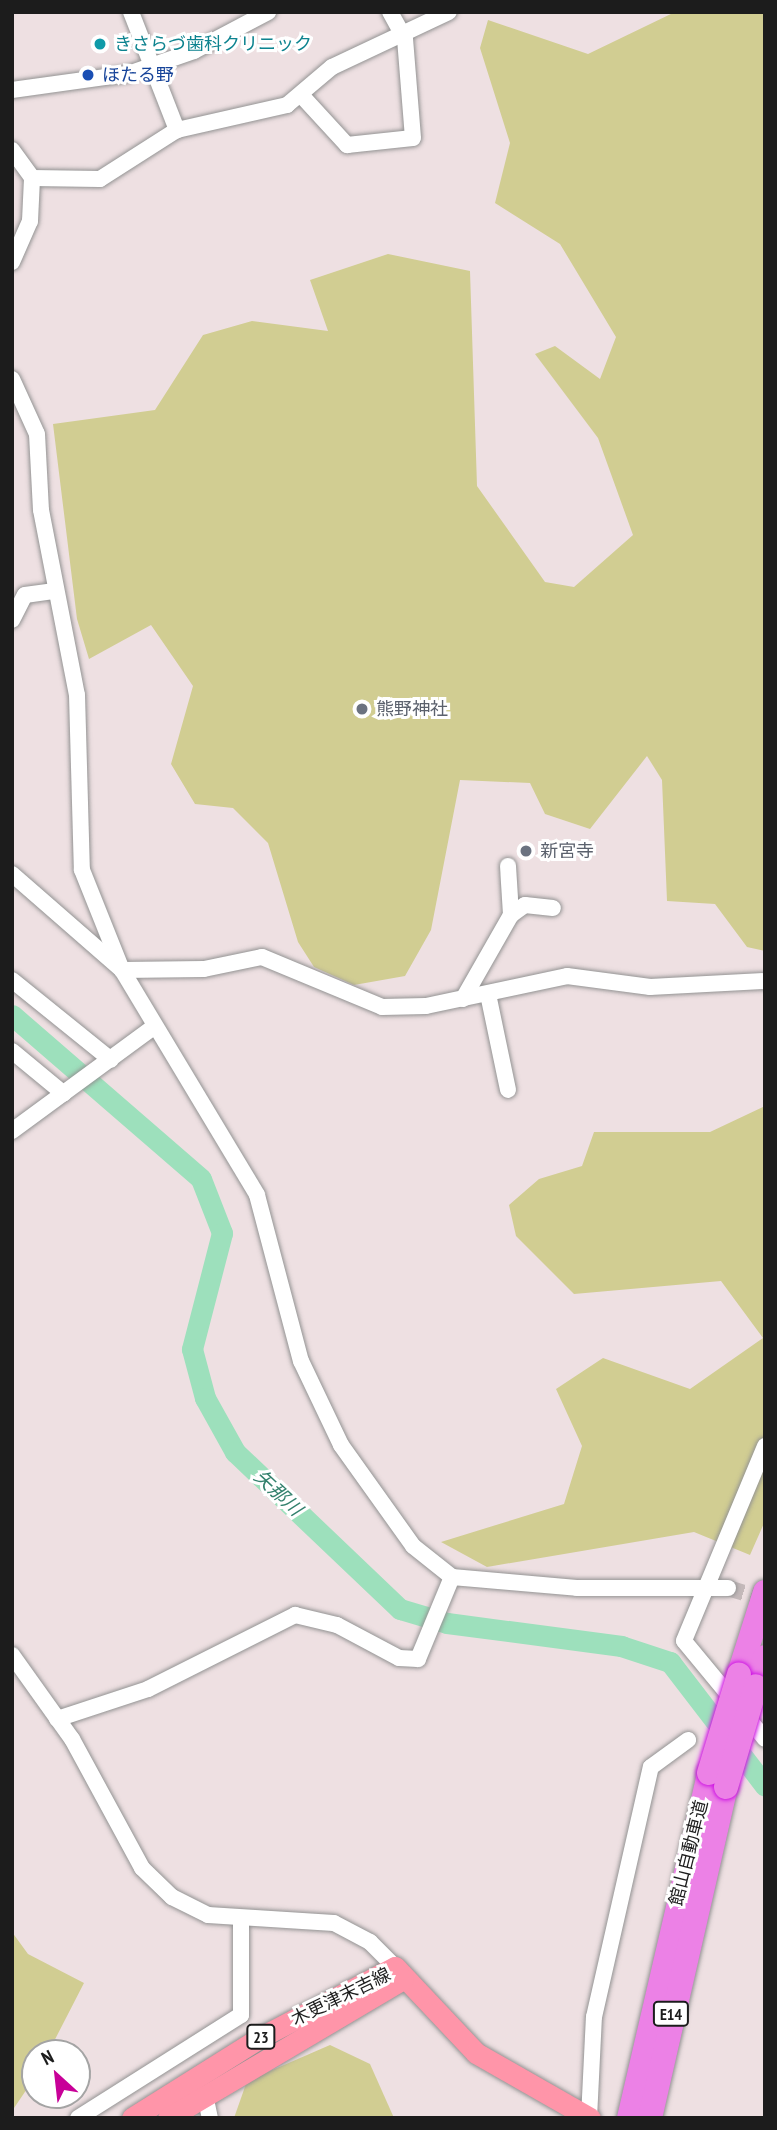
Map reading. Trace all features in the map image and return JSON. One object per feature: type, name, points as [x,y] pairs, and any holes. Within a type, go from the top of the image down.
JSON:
[{"type":"highway","name":"館山自動車道","points":[[629,2118],[645,2086],[677,1939],[718,1780],[748,1680],[765,1592]]},
{"type":"highway","name":"館山自動車道","points":[[748,1680],[765,1657]]},
{"type":"highway","name":"館山自動車道","points":[[645,2086],[650,2118]]},
{"type":"main road","name":"木更津末吉線","points":[[399,1973],[476,2053],[589,2117]]},
{"type":"main road","name":"木更津末吉線","points":[[168,2118],[399,1973]]},
{"type":"main road","name":"木更津末吉線","points":[[132,2118],[261,2037],[399,1973]]},
{"type":"street","points":[[131,12],[150,67],[177,130]]},
{"type":"street","points":[[12,90],[82,85],[150,67],[268,12]]},
{"type":"street","points":[[302,96],[347,145],[413,138],[404,34],[390,12]]},
{"type":"street","points":[[32,178],[116,174],[177,130],[302,96],[332,67],[449,12]]},
{"type":"street","points":[[12,150],[32,178],[30,221],[12,262]]},
{"type":"street","points":[[12,379],[37,434],[55,591],[77,695],[82,870],[122,970],[257,1195],[301,1361],[341,1445],[414,1546],[449,1584],[628,1590],[706,1584],[728,1588]]},
{"type":"street","points":[[12,620],[25,596],[55,591]]},
{"type":"street","points":[[508,866],[511,915]]},
{"type":"street","points":[[12,874],[122,970],[204,970],[262,957],[382,1007],[464,999],[567,976],[650,987],[765,981]]},
{"type":"street","points":[[464,999],[511,915],[525,905],[553,908]]},
{"type":"street","points":[[12,980],[107,1062]]},
{"type":"street","points":[[488,994],[508,1090]]},
{"type":"street","points":[[12,1132],[155,1026]]},
{"type":"street","points":[[12,1051],[68,1091]]},
{"type":"street","points":[[765,1446],[684,1641],[765,1739]]},
{"type":"street","points":[[57,1719],[148,1689],[295,1615],[337,1625],[399,1658],[418,1659],[449,1584]]},
{"type":"street","points":[[12,1655],[57,1719],[156,1884],[191,1909],[241,1919],[334,1923],[370,1941],[399,1973]]},
{"type":"street","points":[[589,2117],[594,2017],[652,1767],[688,1740]]},
{"type":"street","points":[[88,2115],[241,2015],[241,1919]]},
{"type":"street","points":[[205,2095],[210,2118]]},
{"type":"shaded area","points":[[675,12],[765,12],[765,951],[747,947],[715,904],[667,901],[662,780],[647,756],[590,829],[545,814],[530,783],[460,780],[431,930],[405,976],[354,985],[314,967],[298,942],[268,843],[233,808],[195,804],[171,764],[193,686],[151,625],[89,659],[77,619],[53,424],[155,410],[203,335],[252,321],[328,331],[310,280],[388,254],[470,271],[477,486],[545,582],[574,587],[633,535],[598,438],[535,354],[555,346],[600,379],[616,337],[560,244],[495,203],[510,143],[480,48],[488,20],[588,54]]},
{"type":"shaded area","points":[[765,1106],[765,1521],[750,1555],[694,1532],[487,1567],[441,1542],[564,1504],[582,1446],[556,1389],[603,1358],[690,1389],[763,1338],[721,1281],[574,1294],[516,1236],[509,1205],[539,1179],[582,1166],[594,1132],[710,1132]]},
{"type":"shaded area","points":[[12,1932],[28,1954],[84,1983],[55,2039],[21,2039],[21,2098],[12,2111]]},
{"type":"shaded area","points":[[330,2045],[370,2064],[394,2118],[234,2118],[247,2081]]},
{"type":"waterway","name":"矢那川","points":[[12,1015],[201,1179],[222,1233],[192,1349],[205,1398],[235,1452],[400,1609],[447,1623],[621,1646],[670,1662],[765,1786]]},
{"type":"tunnel","points":[[728,1588],[765,1599]]},
{"type":"place","name":"きさらづ歯科クリニック","points":[[100,44]]},
{"type":"place","name":"ほたる野","points":[[88,75]]},
{"type":"place","name":"熊野神社","points":[[362,709]]},
{"type":"place","name":"新宮寺","points":[[526,851]]}]
